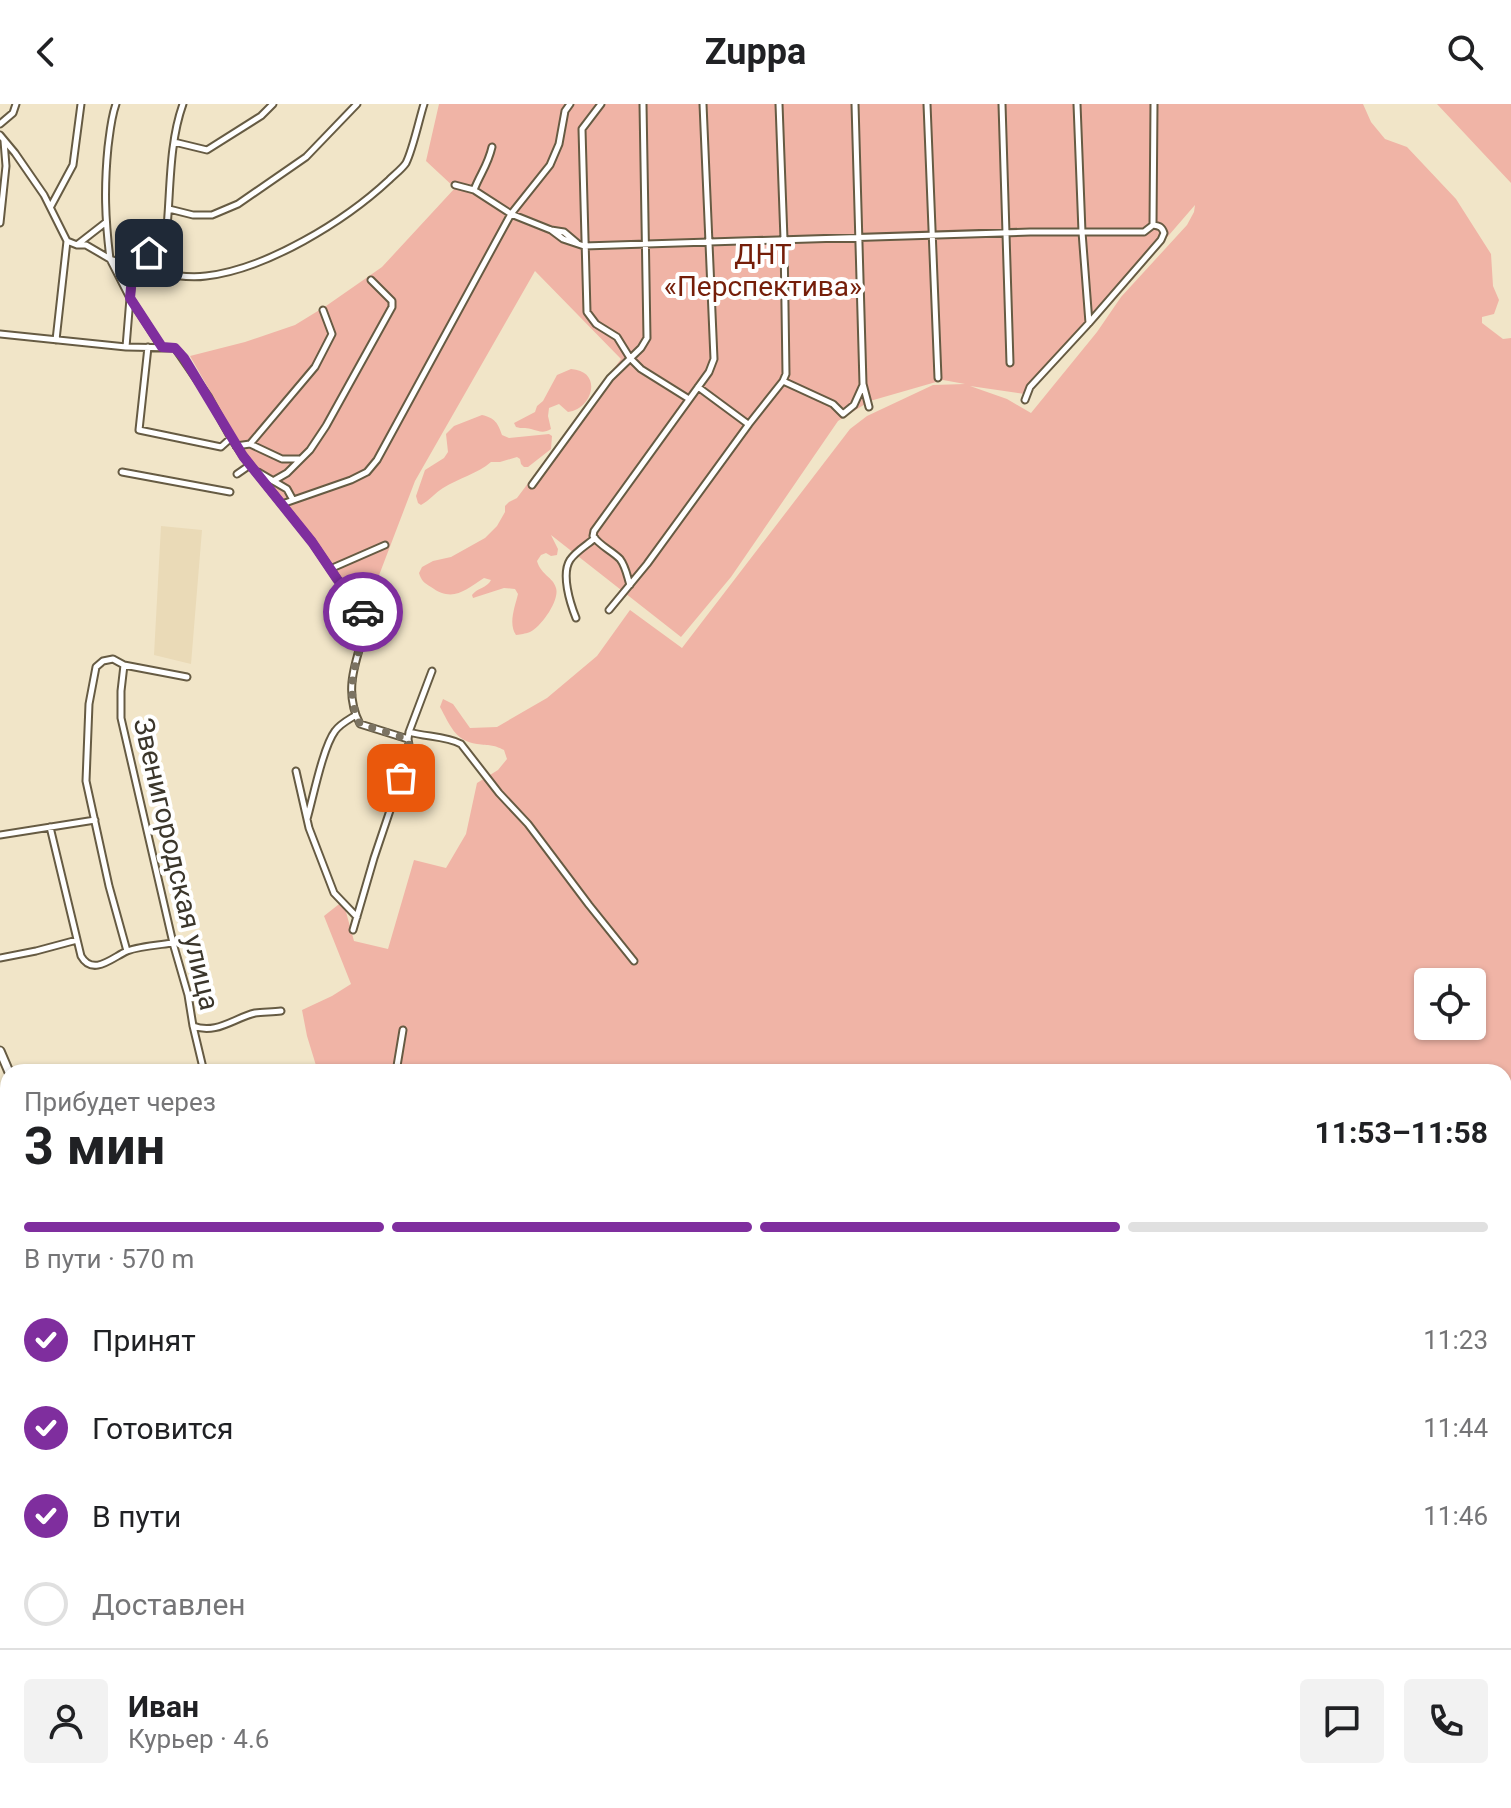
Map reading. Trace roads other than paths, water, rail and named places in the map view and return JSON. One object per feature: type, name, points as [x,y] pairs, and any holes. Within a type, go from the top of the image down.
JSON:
[{"type":"street","points":[[0,124],[13,113],[16,104]]},
{"type":"street","points":[[51,207],[73,165],[81,104]]},
{"type":"street","points":[[116,104],[111,118],[105,176],[105,222],[110,259],[130,298],[162,347]]},
{"type":"street","points":[[126,347],[133,267],[166,238],[174,142],[183,104]]},
{"type":"street","points":[[174,142],[207,150],[261,116],[273,104]]},
{"type":"street","points":[[169,209],[193,215],[212,215],[238,204],[306,157],[357,104]]},
{"type":"street","points":[[67,241],[86,245],[110,259],[133,267],[192,277],[252,265],[313,236],[371,197],[405,164],[424,104]]},
{"type":"street","points":[[282,504],[351,480],[367,472],[377,460],[511,214],[550,165],[559,144],[565,111],[570,104]]},
{"type":"street","points":[[601,104],[582,129],[581,244],[587,312],[596,324],[617,337],[641,369],[689,399]]},
{"type":"street","points":[[532,485],[610,378],[647,338],[643,104]]},
{"type":"street","points":[[630,585],[620,560],[595,538],[594,531],[698,387],[714,359],[703,104]]},
{"type":"street","points":[[609,610],[647,564],[786,374],[779,104]]},
{"type":"street","points":[[855,104],[863,384],[869,407]]},
{"type":"street","points":[[927,104],[938,378]]},
{"type":"street","points":[[1002,104],[1010,363]]},
{"type":"street","points":[[1077,104],[1089,323]]},
{"type":"street","points":[[1153,225],[1154,104]]},
{"type":"street","points":[[2,137],[31,175],[67,241],[56,340]]},
{"type":"street","points":[[0,223],[6,166],[2,137]]},
{"type":"street","points":[[474,190],[487,166],[492,147]]},
{"type":"street","points":[[455,185],[474,190],[511,214],[551,230],[563,239],[581,244],[1144,232],[1153,225],[1159,226],[1164,233],[1161,240],[1030,387],[1025,400]]},
{"type":"street","points":[[77,245],[105,222]]},
{"type":"street","points":[[273,481],[287,473],[310,450],[392,307],[392,301],[371,280]]},
{"type":"street","points":[[250,444],[315,367],[332,334],[323,310]]},
{"type":"street","points":[[0,334],[126,347],[175,348],[208,396],[236,446],[368,619],[353,670],[351,701],[360,724],[408,739]]},
{"type":"street","points":[[148,347],[139,430],[221,447],[231,438]]},
{"type":"street","points":[[783,381],[833,404],[843,414],[854,405],[863,384]]},
{"type":"street","points":[[698,387],[749,424]]},
{"type":"street","points":[[236,446],[250,444],[282,459],[300,459]]},
{"type":"street","points":[[252,467],[287,489],[293,500]]},
{"type":"street","points":[[237,474],[252,467]]},
{"type":"street","points":[[122,472],[230,492]]},
{"type":"street","points":[[576,618],[568,599],[567,564],[595,538]]},
{"type":"street","points":[[330,569],[385,545]]},
{"type":"street","points":[[127,951],[86,781],[89,704],[94,676],[96,667],[103,661],[113,659],[124,665],[187,677]]},
{"type":"street","name":"Звенигородская улица","points":[[124,665],[121,718],[202,1064]]},
{"type":"street","points":[[353,930],[410,751],[409,732],[432,671]]},
{"type":"street","points":[[307,820],[333,733],[356,715]]},
{"type":"street","points":[[409,732],[461,744],[528,824],[634,961]]},
{"type":"street","points":[[296,771],[307,820],[334,893],[357,917]]},
{"type":"street","points":[[0,835],[95,820]]},
{"type":"street","points":[[50,827],[84,962],[89,965],[113,960],[127,951],[173,943]]},
{"type":"street","points":[[0,958],[77,940]]},
{"type":"street","points":[[193,1026],[202,1030],[220,1027],[254,1014],[281,1011]]},
{"type":"street","points":[[397,1064],[403,1030]]},
{"type":"park label","name":"ДНТ «Перспектива»","points":[[763,270]]}]
